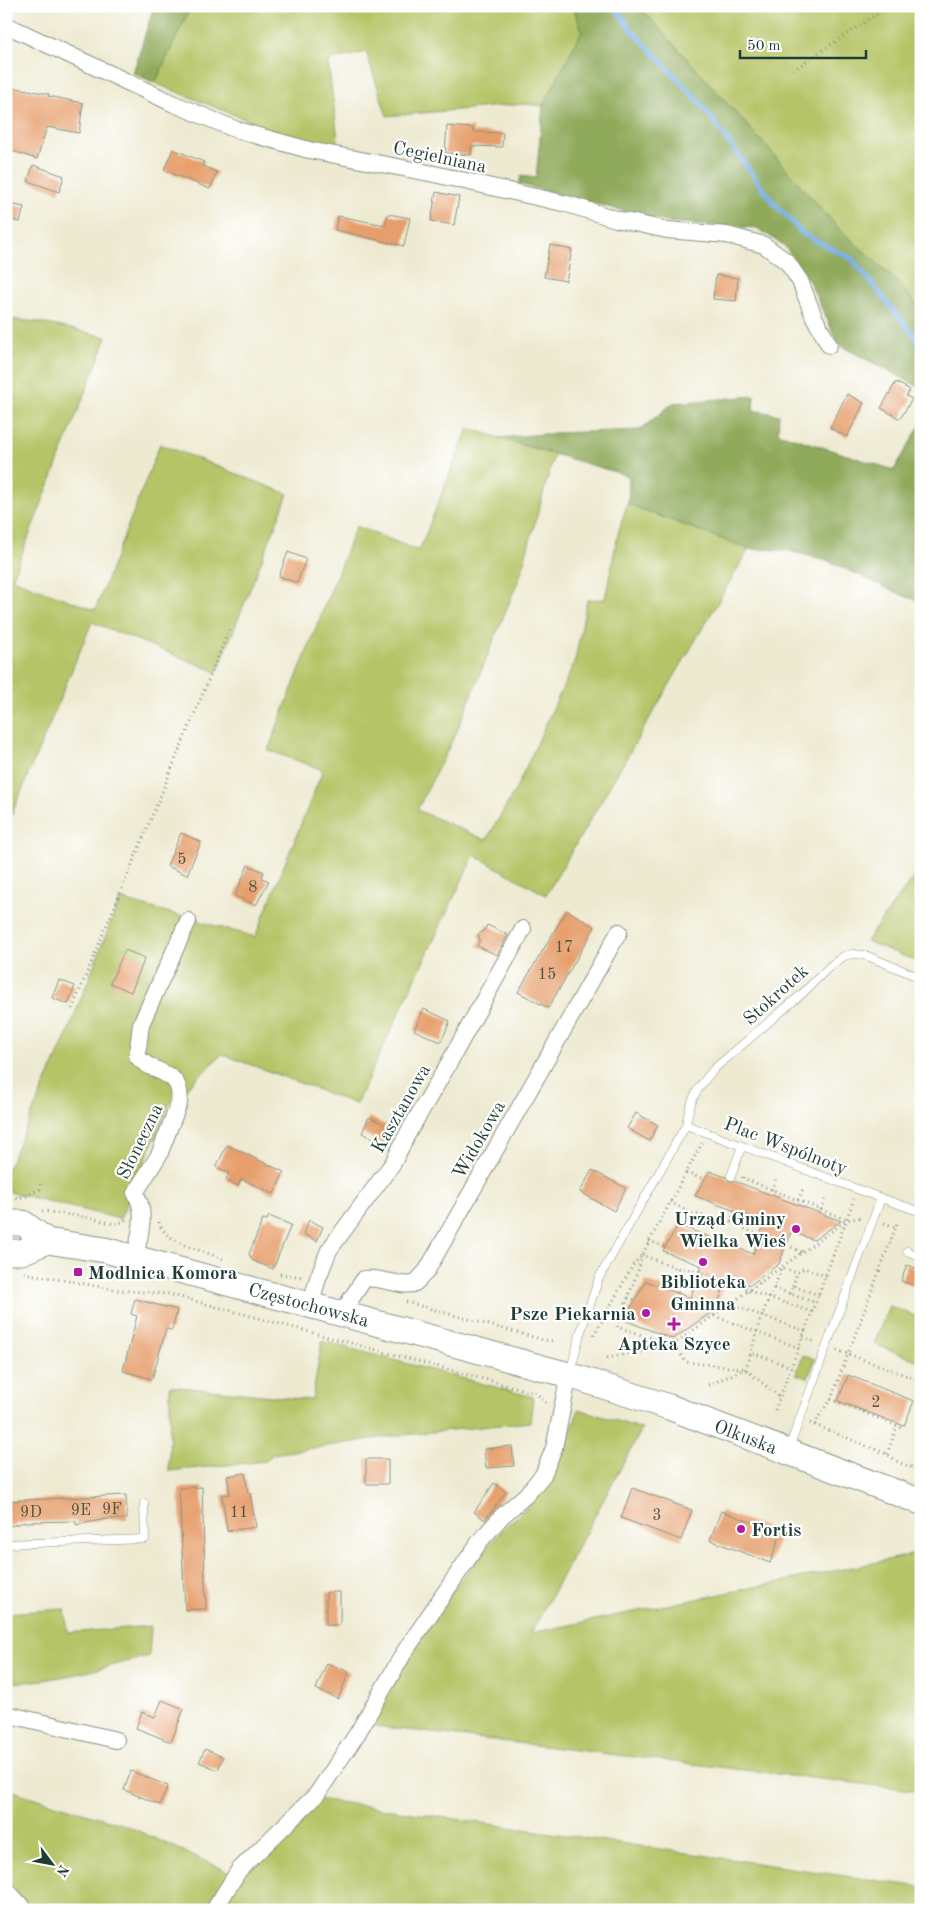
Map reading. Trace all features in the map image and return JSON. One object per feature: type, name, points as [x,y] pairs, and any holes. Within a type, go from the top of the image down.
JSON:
[{"type":"main road","name":"Częstochowska","points":[[6,1223],[23,1223],[47,1241],[90,1247],[135,1258],[342,1312],[569,1375]]},
{"type":"main road","points":[[11,1262],[22,1252],[47,1241]]},
{"type":"main road","name":"Olkuska","points":[[569,1375],[669,1408],[921,1502]]},
{"type":"street","name":"Cegielniana","points":[[6,25],[172,103],[237,130],[309,150],[434,174],[567,204],[624,221],[667,230],[727,235],[764,245],[787,262],[800,281],[814,317],[829,345]]},
{"type":"street","name":"Słoneczna","points":[[135,1258],[142,1212],[135,1193],[158,1155],[179,1103],[180,1095],[176,1081],[169,1075],[142,1061],[137,1056],[139,1036],[141,1024],[188,921]]},
{"type":"street","name":"Kasztanowa","points":[[311,1304],[318,1278],[329,1250],[393,1163],[523,929]]},
{"type":"street","name":"Widokowa","points":[[342,1312],[364,1279],[374,1277],[404,1285],[414,1283],[426,1272],[619,932]]},
{"type":"street","points":[[214,1910],[238,1870],[317,1794],[356,1734],[405,1651],[480,1541],[502,1516],[526,1495],[543,1474],[554,1448],[569,1375]]},
{"type":"street","points":[[6,1714],[116,1740]]},
{"type":"street","points":[[6,1889],[25,1910]]},
{"type":"lane","name":"Stokrotek","points":[[686,1125],[693,1095],[715,1068],[803,993],[830,966],[844,956],[852,954],[865,955],[921,978]]},
{"type":"lane","name":"Plac Wspólnoty","points":[[686,1125],[921,1212]]},
{"type":"lane","points":[[569,1375],[580,1334],[599,1278],[686,1125]]},
{"type":"lane","points":[[731,1176],[742,1146]]},
{"type":"lane","points":[[788,1452],[881,1198]]},
{"type":"lane","points":[[906,1251],[921,1257]]},
{"type":"lane","points":[[6,1544],[145,1539],[144,1503]]},
{"type":"path","points":[[793,70],[888,6]]},
{"type":"path","points":[[72,1009],[230,628]]},
{"type":"path","points":[[707,1133],[642,1255],[617,1327],[673,1345],[686,1362],[745,1369],[780,1397]]},
{"type":"path","points":[[686,1173],[704,1179]]},
{"type":"path","points":[[745,1173],[743,1178],[847,1220]]},
{"type":"path","points":[[744,1184],[746,1179]]},
{"type":"path","points":[[772,1190],[776,1179]]},
{"type":"path","points":[[6,1198],[24,1197],[40,1189],[40,1181]]},
{"type":"path","points":[[798,1200],[802,1189]]},
{"type":"path","points":[[775,1410],[857,1189]]},
{"type":"path","points":[[821,1210],[826,1198]]},
{"type":"path","points":[[670,1202],[690,1214],[731,1222],[760,1236]]},
{"type":"path","points":[[34,1210],[86,1217],[114,1224],[123,1222],[128,1215]]},
{"type":"path","points":[[731,1222],[734,1210]]},
{"type":"path","points":[[606,1358],[656,1350],[673,1345],[847,1220],[865,1217],[896,1226],[831,1399],[820,1414],[815,1425]]},
{"type":"path","points":[[649,1241],[666,1246]]},
{"type":"path","points":[[787,1245],[803,1253]]},
{"type":"path","points":[[642,1255],[678,1268],[695,1270],[812,1312]]},
{"type":"path","points":[[592,1338],[633,1265],[642,1255]]},
{"type":"path","points":[[11,1262],[118,1290],[169,1294],[536,1393],[546,1401],[550,1410]]},
{"type":"path","points":[[678,1268],[674,1284],[678,1293]]},
{"type":"path","points":[[782,1268],[797,1273]]},
{"type":"path","points":[[708,1385],[745,1369],[753,1353],[756,1333],[762,1316],[782,1268]]},
{"type":"path","points":[[790,1294],[797,1273],[804,1268],[826,1276]]},
{"type":"path","points":[[666,1289],[674,1284]]},
{"type":"path","points":[[793,1286],[819,1295]]},
{"type":"path","points":[[774,1288],[816,1303]]},
{"type":"path","points":[[628,1298],[635,1300]]},
{"type":"path","points":[[729,1304],[805,1331]]},
{"type":"path","points":[[713,1315],[799,1348]]},
{"type":"path","points":[[803,1337],[821,1344]]},
{"type":"path","points":[[834,1349],[921,1381]]},
{"type":"path","points":[[753,1353],[791,1367]]},
{"type":"path","points":[[831,1399],[902,1428]]},
{"type":"path","points":[[808,1422],[887,1454],[898,1462],[921,1471]]},
{"type":"path","points":[[887,1454],[897,1426]]},
{"type":"path","points":[[915,1469],[921,1452]]},
{"type":"green space","points":[[154,6],[191,6],[155,83],[133,73]]},
{"type":"green space","points":[[191,6],[573,6],[582,31],[543,106],[525,104],[387,116],[366,52],[328,61],[339,148],[270,129],[155,83]]},
{"type":"green space","points":[[573,6],[639,6],[838,228],[889,274],[921,309],[921,388],[839,345],[810,283],[784,245],[757,228],[666,222],[519,184],[521,176],[536,178],[543,106],[582,31]]},
{"type":"green space","points":[[639,6],[921,6],[921,309],[889,274],[838,228]]},
{"type":"green space","points":[[6,319],[38,322],[107,337],[12,579],[95,610],[160,444],[288,494],[217,672],[92,622],[6,828]]},
{"type":"green space","points":[[754,396],[753,410],[779,415],[778,433],[894,470],[921,424],[921,602],[826,560],[785,550],[749,549],[628,504],[629,476],[499,438],[555,433],[640,430],[673,403]]},
{"type":"green space","points":[[468,428],[554,455],[520,576],[456,733],[417,810],[486,840],[515,791],[575,661],[587,600],[605,599],[618,534],[627,504],[749,549],[546,895],[474,855],[356,1104],[222,1054],[169,1105],[120,1219],[6,1191],[6,1172],[66,1037],[120,899],[255,937],[323,770],[268,750],[356,526],[419,551]]},
{"type":"green space","points":[[921,867],[921,963],[866,941]]},
{"type":"green space","points":[[889,1306],[921,1318],[921,1362],[874,1344]]},
{"type":"green space","points":[[322,1341],[533,1397],[530,1422],[393,1436],[273,1454],[266,1461],[169,1471],[170,1386],[312,1400]]},
{"type":"green space","points":[[803,1355],[815,1359],[808,1378],[796,1374]]},
{"type":"green space","points":[[579,1409],[642,1429],[531,1633],[921,1553],[921,1791],[365,1725],[460,1580],[502,1530],[543,1492],[562,1456]]},
{"type":"green space","points":[[65,1609],[68,1633],[151,1626],[149,1656],[60,1677],[6,1683],[6,1613]]},
{"type":"green space","points":[[6,1789],[125,1825],[239,1876],[317,1799],[921,1887],[921,1910],[21,1910],[6,1894]]},
{"type":"building","points":[[6,86],[83,103],[79,133],[47,127],[37,159],[6,149]]},
{"type":"building","points":[[447,126],[473,128],[473,132],[503,133],[502,147],[472,146],[471,155],[445,153]]},
{"type":"building","points":[[173,149],[204,162],[203,166],[217,172],[210,189],[164,170]]},
{"type":"building","points":[[33,165],[64,176],[59,192],[28,181]]},
{"type":"building","points":[[436,192],[459,197],[454,225],[431,221]]},
{"type":"building","points":[[6,203],[24,207],[20,222],[6,219]]},
{"type":"building","points":[[388,214],[410,218],[404,246],[335,230],[338,216],[385,225]]},
{"type":"building","points":[[550,245],[572,250],[566,281],[544,277]]},
{"type":"building","points":[[716,275],[738,278],[736,301],[713,299]]},
{"type":"building","points":[[896,382],[910,390],[906,396],[912,399],[900,419],[881,408]]},
{"type":"building","points":[[847,394],[864,403],[847,437],[830,428]]},
{"type":"building","points":[[288,552],[306,559],[297,583],[279,576]]},
{"type":"building","points":[[181,833],[201,842],[187,875],[167,866]]},
{"type":"building","points":[[248,865],[264,872],[262,878],[269,881],[256,905],[235,896]]},
{"type":"building","points":[[567,910],[595,927],[548,1008],[518,992]]},
{"type":"building","points":[[487,925],[508,935],[497,955],[477,946],[480,940],[478,934],[484,931]]},
{"type":"building","points":[[125,950],[145,958],[131,992],[110,983]]},
{"type":"building","points":[[59,980],[75,986],[68,1004],[52,998]]},
{"type":"building","points":[[424,1009],[450,1021],[441,1042],[414,1030]]},
{"type":"building","points":[[636,1113],[658,1125],[649,1141],[627,1128]]},
{"type":"building","points":[[369,1117],[390,1127],[383,1143],[362,1133]]},
{"type":"building","points":[[227,1145],[284,1172],[274,1194],[241,1179],[238,1186],[226,1180],[229,1173],[216,1167]]},
{"type":"building","points":[[592,1170],[626,1188],[614,1211],[580,1192]]},
{"type":"building","name":"Urząd Gminy Wielka Wieś","points":[[709,1171],[726,1177],[729,1181],[734,1181],[841,1221],[814,1240],[791,1232],[779,1264],[750,1285],[728,1276],[716,1309],[673,1339],[624,1320],[646,1281],[690,1298],[702,1266],[663,1251],[678,1225],[753,1254],[765,1222],[695,1196]]},
{"type":"building","points":[[269,1216],[291,1225],[273,1269],[252,1260],[249,1254],[263,1219],[267,1220]]},
{"type":"building","points":[[309,1220],[323,1227],[317,1241],[303,1234]]},
{"type":"building","points":[[907,1265],[921,1270],[921,1288],[901,1281]]},
{"type":"building","points":[[135,1299],[177,1310],[172,1330],[166,1329],[152,1379],[123,1371],[137,1316],[131,1314]]},
{"type":"building","points":[[848,1375],[914,1401],[904,1426],[838,1401]]},
{"type":"building","points":[[512,1446],[514,1466],[486,1468],[484,1449]]},
{"type":"building","points":[[366,1459],[388,1459],[388,1484],[366,1484]]},
{"type":"building","points":[[245,1473],[256,1527],[227,1531],[222,1495],[230,1494],[227,1476]]},
{"type":"building","points":[[494,1483],[506,1492],[485,1520],[474,1512]]},
{"type":"building","points":[[202,1487],[206,1609],[185,1610],[179,1488]]},
{"type":"building","points":[[632,1488],[692,1510],[681,1540],[621,1518]]},
{"type":"building","points":[[126,1495],[127,1519],[106,1519],[76,1525],[76,1521],[25,1522],[6,1527],[6,1501]]},
{"type":"building","points":[[721,1511],[781,1533],[770,1563],[710,1540]]},
{"type":"building","points":[[326,1592],[340,1592],[340,1625],[326,1625]]},
{"type":"building","points":[[327,1663],[349,1672],[338,1699],[316,1689]]},
{"type":"building","points":[[162,1700],[184,1709],[171,1742],[136,1728],[142,1712],[155,1717]]},
{"type":"building","points":[[205,1749],[223,1757],[218,1770],[199,1762]]},
{"type":"building","points":[[131,1771],[168,1786],[160,1805],[124,1790]]},
{"type":"waterway","points":[[614,6],[629,27],[701,104],[772,201],[803,234],[852,259],[921,344]]},
{"type":"place","name":"Urząd Gminy Wielka Wieś","points":[[796,1229]]},
{"type":"place","name":"Biblioteka Gminna","points":[[703,1262]]},
{"type":"place","name":"Modlnica Komora","points":[[78,1272]]},
{"type":"place","name":"Psze Piekarnia","points":[[646,1313]]},
{"type":"place","name":"Apteka Szyce","points":[[674,1324]]},
{"type":"place","name":"Fortis","points":[[741,1529]]}]
